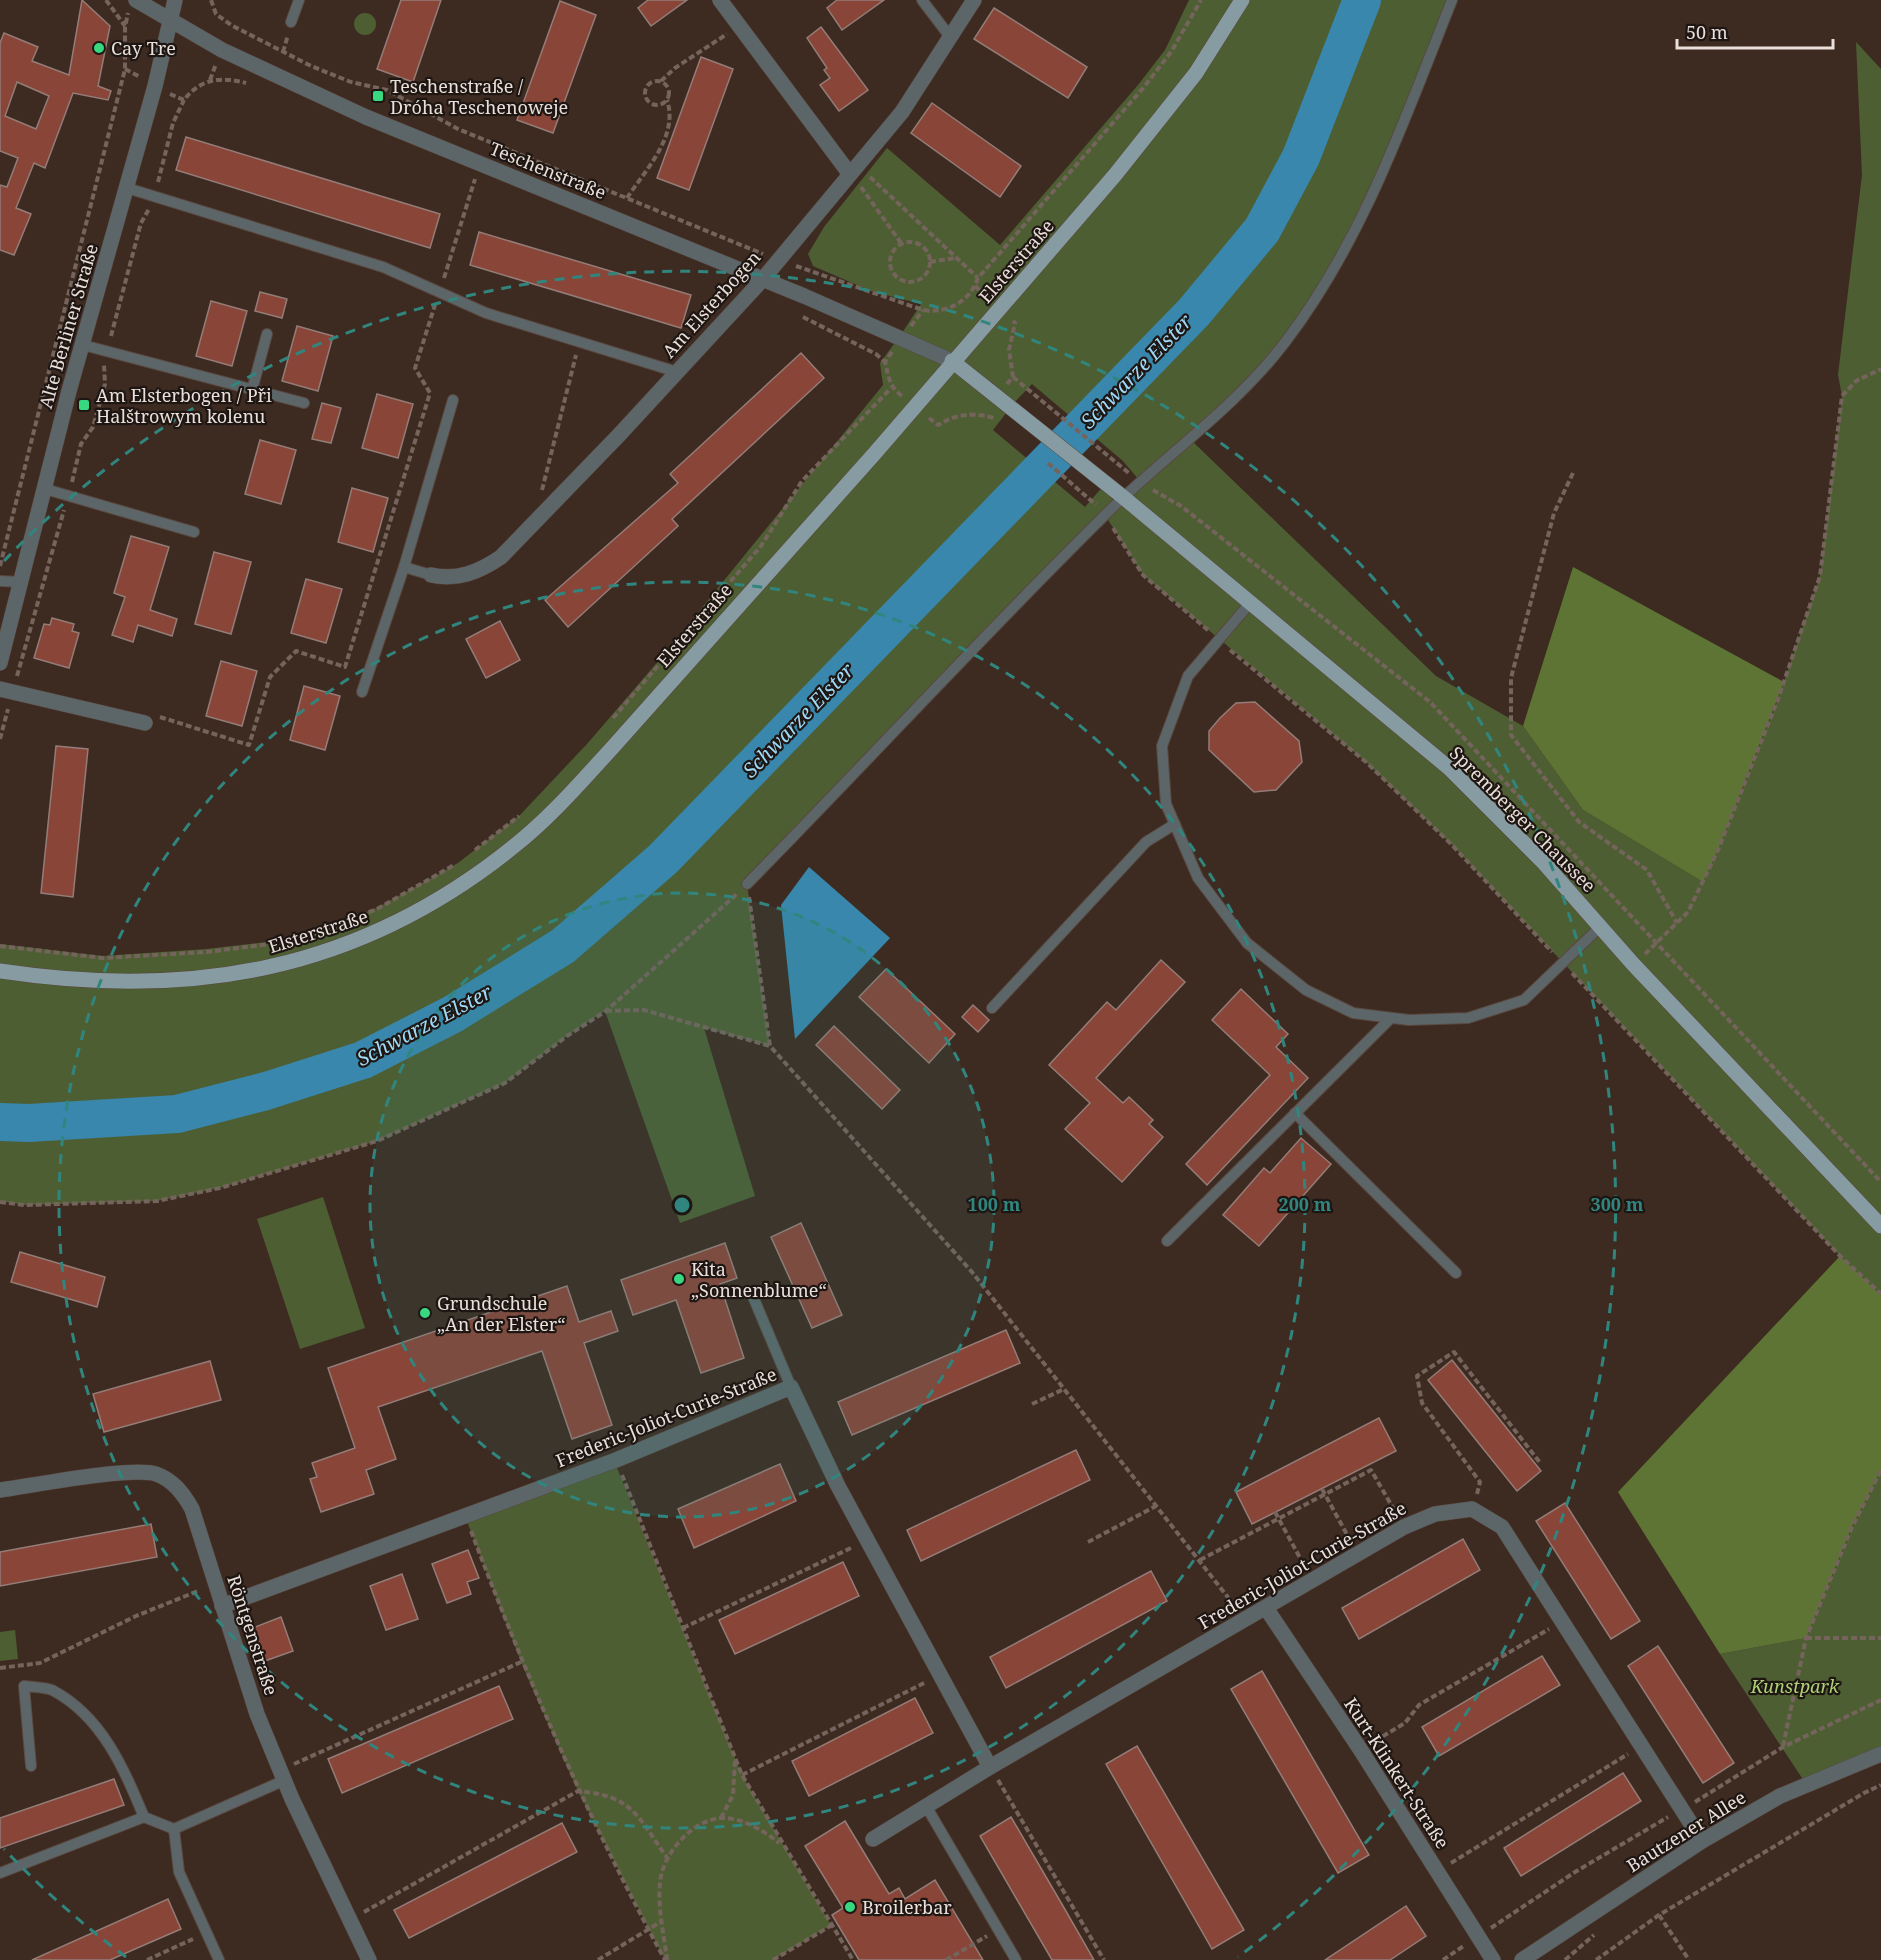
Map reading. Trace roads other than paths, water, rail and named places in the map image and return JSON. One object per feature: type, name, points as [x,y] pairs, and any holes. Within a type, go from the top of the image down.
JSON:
[{"type":"main road","name":"Elsterstraße","points":[[0,971],[43,977],[134,983],[215,977],[259,970],[304,959],[375,934],[449,892],[513,847],[572,792],[875,453],[952,361],[1000,310],[1148,135],[1196,73],[1242,0]]},
{"type":"main road","name":"Spremberger Chaussee","points":[[952,361],[1123,497],[1449,768],[1545,863],[1633,964],[1881,1226]]},
{"type":"street","name":"Teschenstraße","points":[[136,0],[263,70],[366,117],[763,279],[952,361]]},
{"type":"street","name":"Alte Berliner Straße","points":[[0,659],[127,188],[175,0]]},
{"type":"street","points":[[720,0],[852,169]]},
{"type":"street","name":"Am Elsterbogen","points":[[431,575],[456,578],[479,570],[501,557],[556,502],[763,279],[852,169],[902,112],[974,0]]},
{"type":"street","points":[[6,691],[145,723]]},
{"type":"street","name":"Frederic-Joliot-Curie-Straße","points":[[222,1606],[616,1460],[791,1387],[868,1540],[990,1767]]},
{"type":"street","name":"Röntgenstraße","points":[[0,1490],[132,1473],[154,1474],[172,1482],[183,1494],[192,1509],[257,1714],[368,1959]]},
{"type":"street","name":"Frederic-Joliot-Curie-Straße","points":[[873,1839],[990,1767],[1404,1527],[1435,1514],[1472,1509],[1502,1527],[1702,1841]]},
{"type":"street","name":"Kurt-Klinkert-Straße","points":[[1266,1608],[1360,1749],[1493,1960]]},
{"type":"street","name":"Bautzener Allee","points":[[1522,1960],[1702,1841],[1780,1796],[1881,1754]]},
{"type":"lane","points":[[291,22],[299,0]]},
{"type":"lane","points":[[922,0],[951,38]]},
{"type":"lane","points":[[747,884],[1123,497],[1249,385],[1286,341],[1324,286],[1379,184],[1452,0]]},
{"type":"lane","points":[[127,188],[383,267],[486,313],[677,372]]},
{"type":"lane","points":[[252,390],[267,334]]},
{"type":"lane","points":[[83,345],[304,403]]},
{"type":"lane","points":[[362,692],[404,567],[453,400]]},
{"type":"lane","points":[[45,489],[194,532]]},
{"type":"lane","points":[[404,567],[431,575]]},
{"type":"lane","points":[[0,581],[21,582]]},
{"type":"lane","points":[[1250,603],[1188,676],[1161,746],[1166,804],[1198,878],[1247,943],[1306,990],[1353,1013],[1391,1018],[1468,1018],[1524,1000],[1600,927]]},
{"type":"lane","points":[[992,1008],[1146,842],[1175,824]]},
{"type":"lane","points":[[1167,1240],[1391,1018]]},
{"type":"lane","points":[[1295,1113],[1456,1273]]},
{"type":"lane","points":[[751,1292],[791,1387]]},
{"type":"lane","points":[[31,1766],[24,1686],[50,1689],[91,1722],[113,1748],[144,1817]]},
{"type":"lane","points":[[0,1873],[144,1817],[174,1829],[283,1775]]},
{"type":"lane","points":[[927,1806],[1017,1960]]},
{"type":"lane","points":[[174,1829],[179,1872],[219,1960]]},
{"type":"water","points":[[809,867],[890,938],[795,1039],[781,905]]},
{"type":"waterway","name":"Schwarze Elster","points":[[0,1122],[29,1123],[177,1114],[266,1091],[363,1060],[453,1014],[563,946],[663,859],[1194,312],[1262,230],[1301,157],[1362,0]]},
{"type":"place","name":"Cay Tre","points":[[99,48]]},
{"type":"place","name":"Teschenstraße / Dróha Teschenoweje","points":[[378,96]]},
{"type":"place","name":"Am Elsterbogen / Při Halštrowym kolenu","points":[[84,405]]},
{"type":"place","name":"Kita „Sonnenblume“","points":[[679,1279]]},
{"type":"place","name":"Grundschule „An der Elster“","points":[[425,1313]]},
{"type":"place","name":"Broilerbar","points":[[850,1907]]},
{"type":"park label","name":"Kunstpark","points":[[1795,1686]]}]
